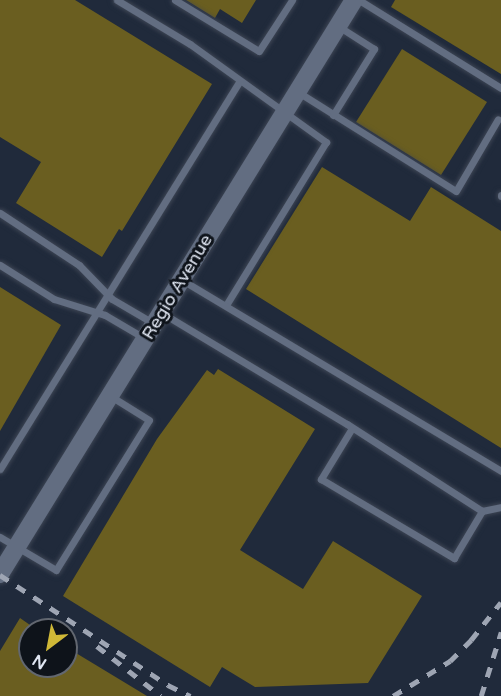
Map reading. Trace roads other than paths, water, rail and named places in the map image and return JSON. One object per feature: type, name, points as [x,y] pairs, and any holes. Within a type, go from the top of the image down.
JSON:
[{"type":"street","name":"Regio Avenue","points":[[0,574],[338,26],[357,0]]},
{"type":"lane","points":[[117,0],[190,44],[239,82],[326,141],[226,304]]},
{"type":"lane","points":[[175,0],[259,51],[292,0]]},
{"type":"lane","points":[[357,0],[501,88]]},
{"type":"lane","points":[[333,115],[374,49],[338,26]]},
{"type":"lane","points":[[0,469],[239,82]]},
{"type":"lane","points":[[298,92],[456,191],[498,119]]},
{"type":"lane","points":[[0,213],[79,265],[108,295],[154,326],[352,428],[482,511],[501,507]]},
{"type":"lane","points":[[0,266],[54,299],[154,326]]},
{"type":"lane","points":[[182,280],[226,304],[501,471]]},
{"type":"lane","points":[[0,537],[56,570],[149,420],[111,396]]},
{"type":"lane","points":[[352,428],[321,479],[454,558],[482,511]]},
{"type":"railway","points":[[0,575],[168,685],[191,696]]},
{"type":"railway","points":[[393,696],[450,661],[471,640],[501,602]]},
{"type":"railway","points":[[481,696],[501,632]]},
{"type":"railway","points":[[97,646],[161,696]]}]
